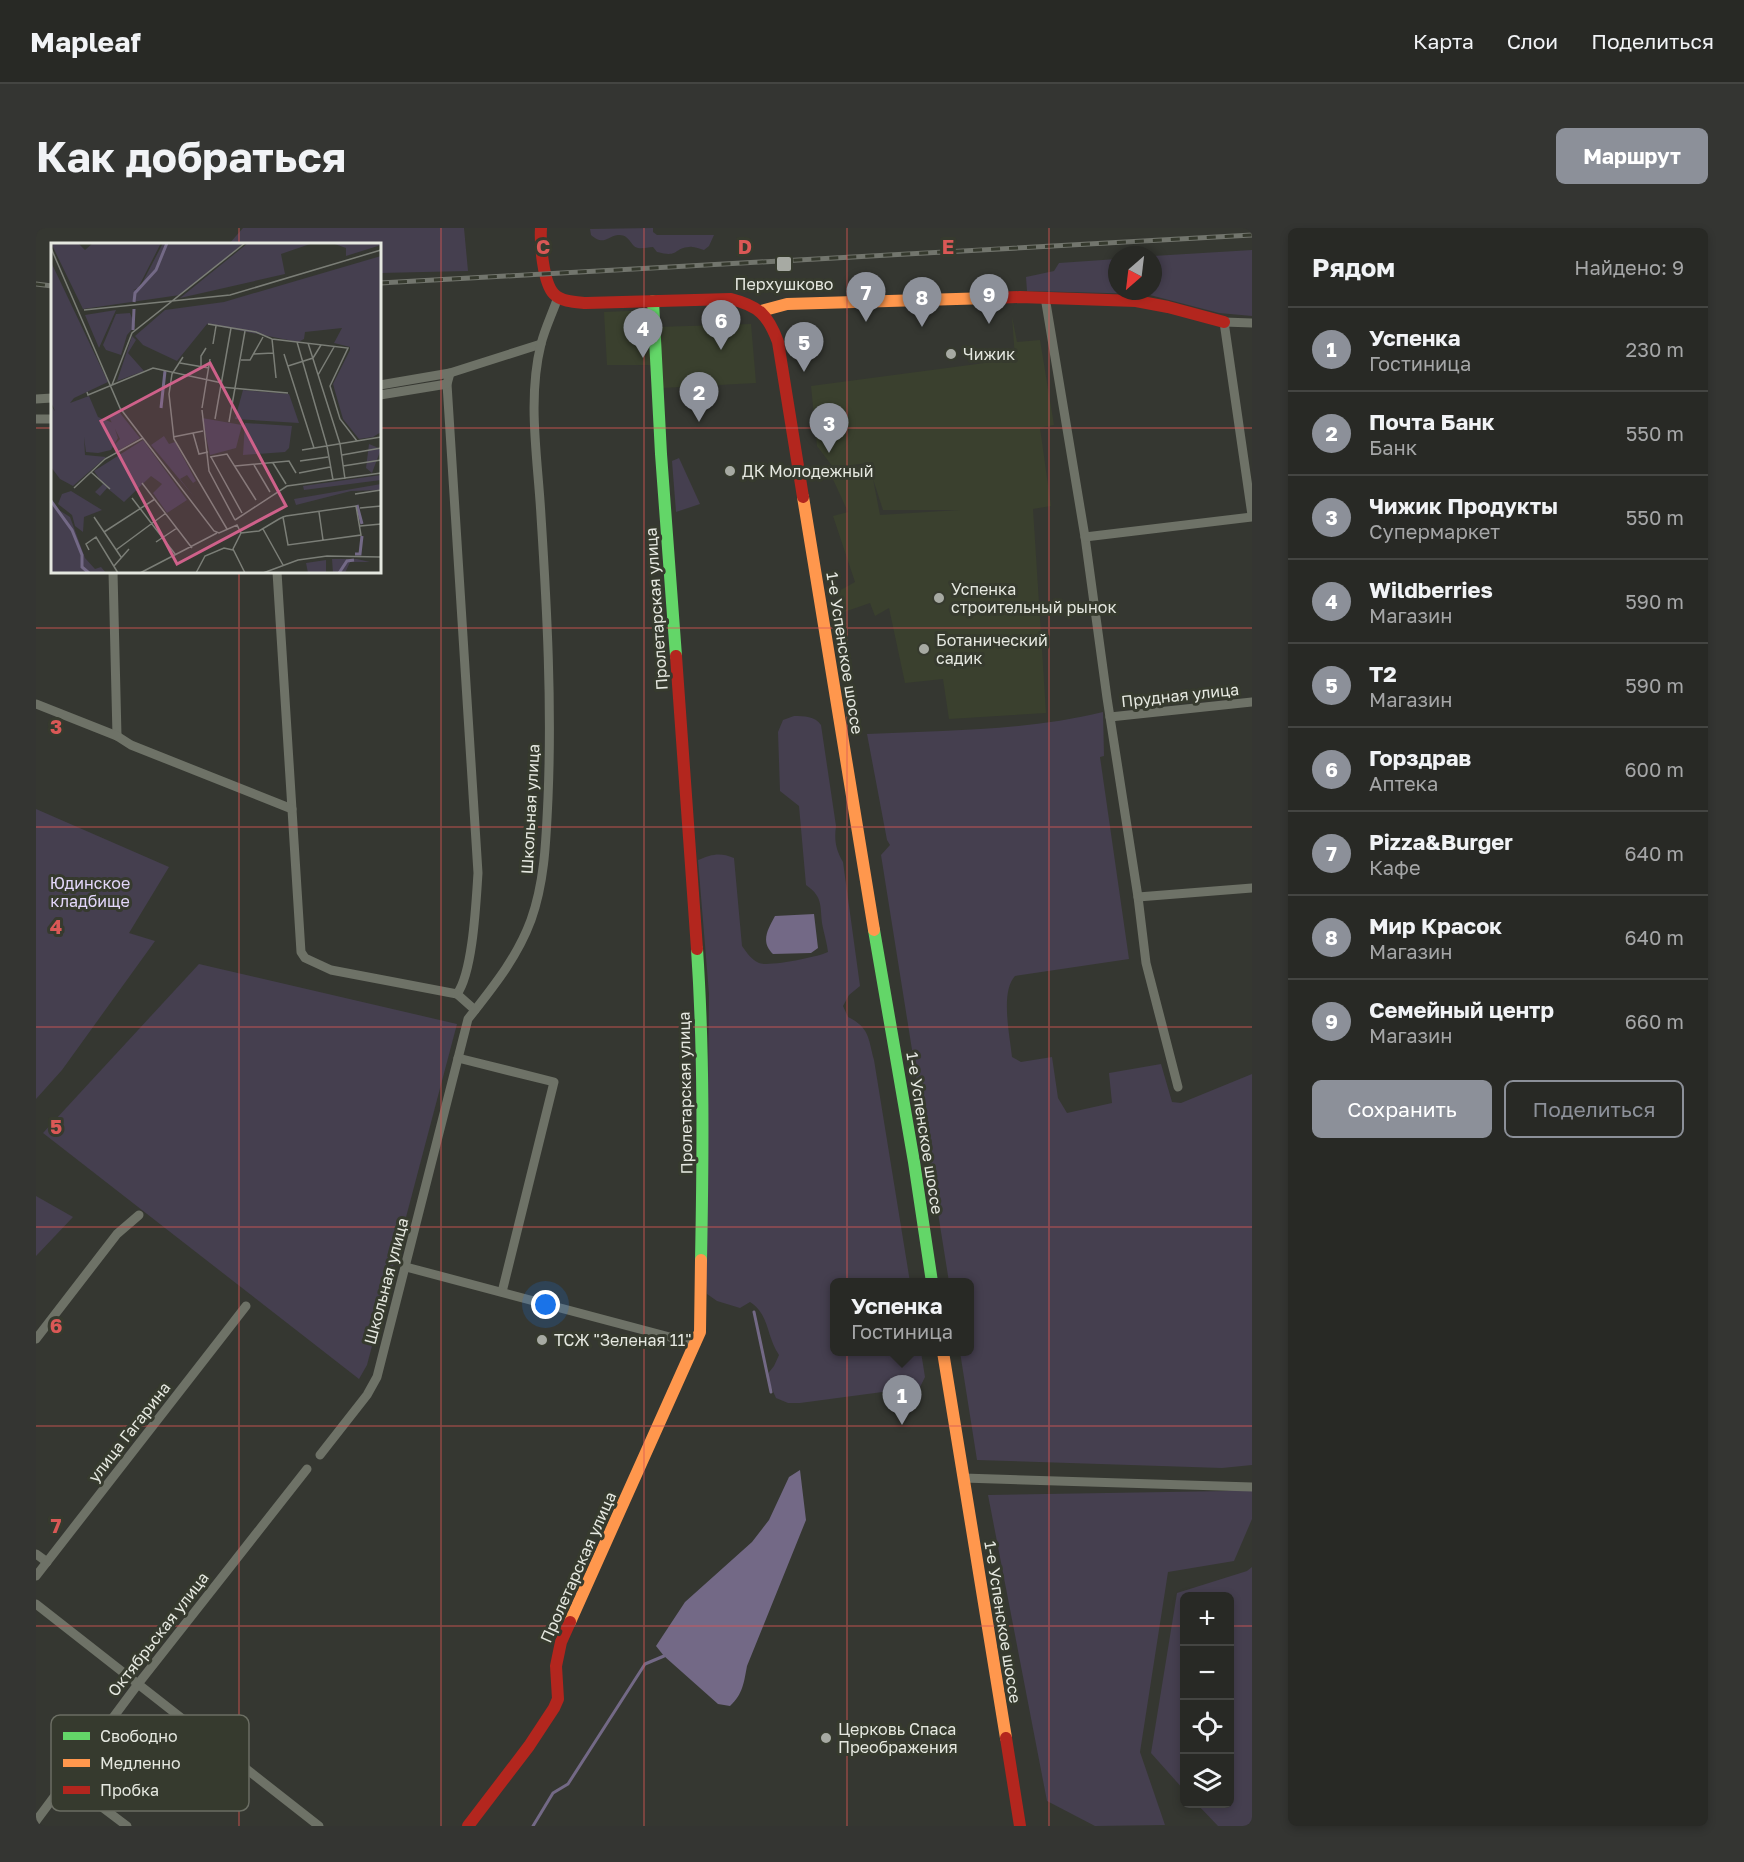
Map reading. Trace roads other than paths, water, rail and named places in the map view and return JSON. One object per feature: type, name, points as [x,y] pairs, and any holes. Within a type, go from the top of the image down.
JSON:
[{"type":"street","points":[[541,228],[546,282],[558,297],[571,302],[731,299],[752,305],[762,311],[787,304],[1045,297],[1136,301],[1168,306],[1224,322],[1252,323]]},
{"type":"street","name":"Школьная улица","points":[[320,1455],[367,1395],[377,1377],[468,1019],[503,975],[518,950],[531,919],[539,889],[545,852],[550,758],[548,626],[534,397],[541,344],[558,297]]},
{"type":"street","points":[[1045,297],[1085,537],[1146,963],[1178,1087]]},
{"type":"street","name":"Пролетарская улица","points":[[468,1826],[529,1746],[554,1708],[559,1690],[556,1666],[561,1642],[700,1332],[703,1170],[700,997],[661,454],[653,301]]},
{"type":"street","name":"1-е Успенское шоссе","points":[[762,311],[773,326],[778,342],[833,689],[914,1162],[931,1278]]},
{"type":"street","points":[[1085,537],[1252,516],[1224,322]]},
{"type":"street","points":[[381,385],[450,373],[541,344]]},
{"type":"street","points":[[450,373],[447,384],[478,873],[474,929],[463,986],[457,994]]},
{"type":"street","points":[[381,395],[447,384]]},
{"type":"street","points":[[36,399],[51,398]]},
{"type":"street","points":[[36,418],[51,419]]},
{"type":"street","points":[[113,573],[117,736]]},
{"type":"street","points":[[277,573],[301,952],[305,958],[331,970],[457,994],[475,1010]]},
{"type":"street","name":"Прудная улица","points":[[1110,717],[1252,702]]},
{"type":"street","points":[[36,704],[117,736],[131,745],[292,809]]},
{"type":"street","points":[[1138,897],[1252,888]]},
{"type":"street","points":[[458,1058],[554,1082],[502,1292]]},
{"type":"street","points":[[36,1339],[117,1234],[139,1215]]},
{"type":"street","points":[[406,1267],[696,1344]]},
{"type":"street","name":"улица Гагарина","points":[[36,1576],[246,1306]]},
{"type":"street","name":"1-е Успенское шоссе","points":[[944,1356],[1020,1826]]},
{"type":"street","name":"Октябрьская улица","points":[[115,1715],[307,1469]]},
{"type":"street","points":[[963,1478],[1252,1487]]},
{"type":"street","points":[[36,1554],[46,1562]]},
{"type":"street","points":[[36,1604],[178,1715]]},
{"type":"street","points":[[249,1771],[319,1826]]},
{"type":"street","name":"Октябрьская улица","points":[[36,1821],[51,1800]]},
{"type":"street","points":[[108,1811],[127,1826]]},
{"type":"waterway","points":[[754,1312],[771,1392]]},
{"type":"waterway","points":[[533,1826],[553,1793],[568,1784],[645,1664],[664,1656]]},
{"type":"railway","points":[[381,283],[1252,235]]},
{"type":"railway","points":[[36,284],[51,286]]},
{"type":"place","name":"Перхушково","points":[[784,264]]},
{"type":"place","name":"Pizza&Burger","points":[[866,322]]},
{"type":"place","name":"Семейный центр","points":[[989,324]]},
{"type":"place","name":"Мир Красок","points":[[922,327]]},
{"type":"place","name":"Горздрав","points":[[721,350]]},
{"type":"place","name":"Чижик","points":[[951,354]]},
{"type":"place","name":"Wildberries","points":[[643,358]]},
{"type":"place","name":"T2","points":[[804,372]]},
{"type":"place","name":"Почта Банк","points":[[699,422]]},
{"type":"place","name":"Чижик Продукты","points":[[829,453]]},
{"type":"place","name":"ДК Молодежный","points":[[730,471]]},
{"type":"place","name":"Успенка строительный рынок","points":[[939,598]]},
{"type":"place","name":"Ботанический садик","points":[[924,649]]},
{"type":"place","name":"ТСЖ \"Зеленая 11\"","points":[[542,1340]]},
{"type":"place","name":"Успенка","points":[[902,1425]]},
{"type":"place","name":"Церковь Спаса Преображения","points":[[826,1738]]},
{"type":"park label","name":"Юдинское кладбище","points":[[90,892]]}]
